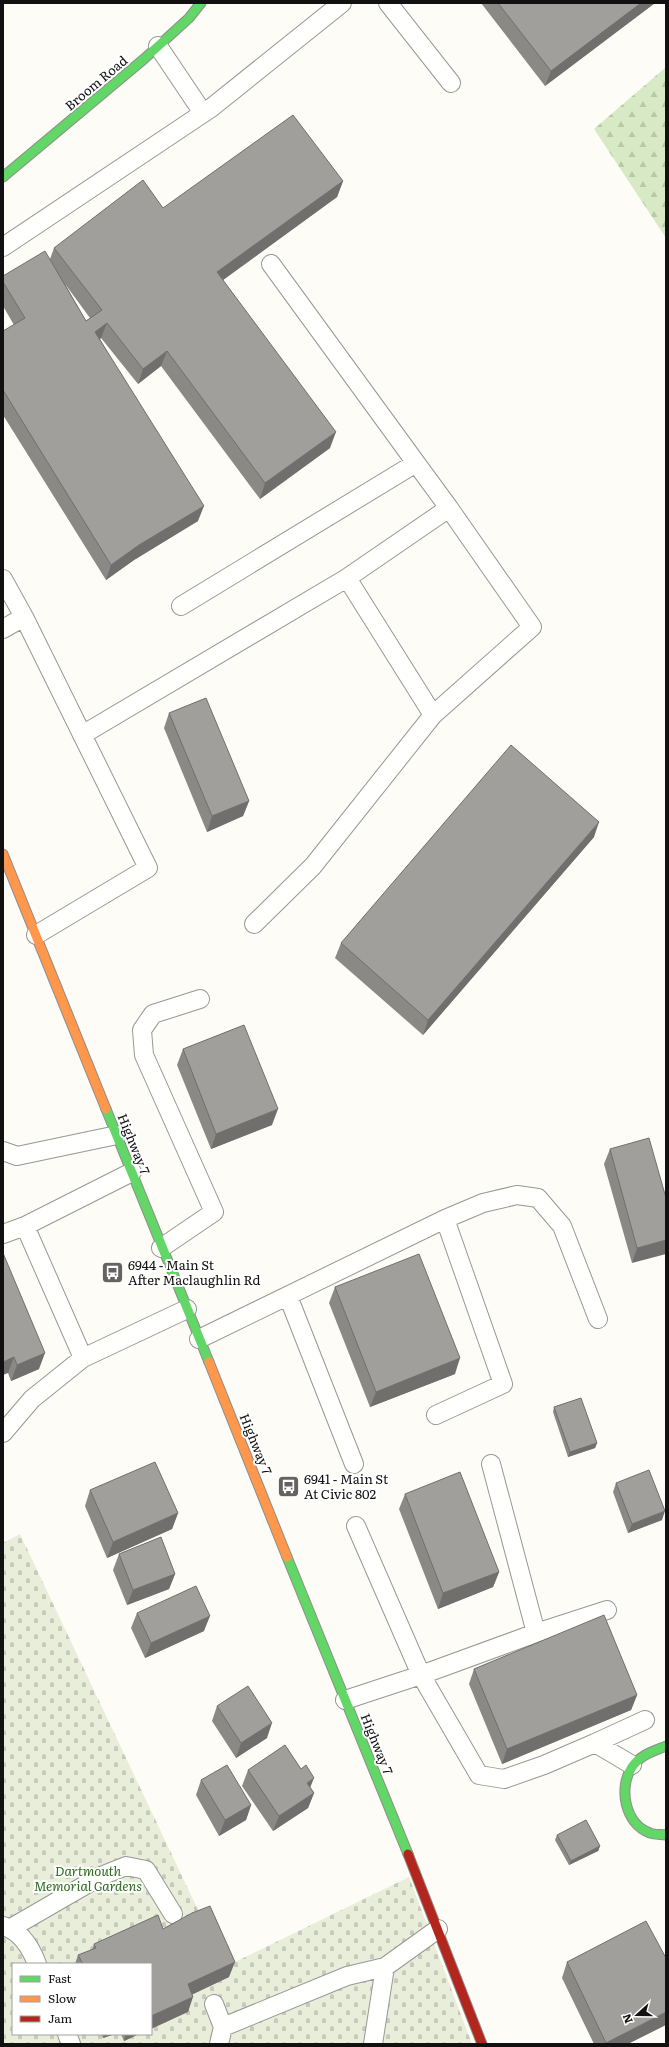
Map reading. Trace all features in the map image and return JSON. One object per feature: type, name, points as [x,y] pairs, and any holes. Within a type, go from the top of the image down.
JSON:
[{"type":"main road","name":"Broom Road","points":[[3,177],[95,102],[189,18],[201,3]]},
{"type":"main road","name":"Highway 7","points":[[3,854],[438,1930],[482,2044]]},
{"type":"main road","points":[[666,1746],[645,1754],[632,1765],[623,1784],[629,1812],[641,1827],[654,1834],[666,1835]]},
{"type":"lane","points":[[3,247],[204,113],[342,3]]},
{"type":"lane","points":[[388,3],[451,83]]},
{"type":"lane","points":[[158,46],[204,113]]},
{"type":"lane","points":[[254,924],[313,866],[433,715],[532,627],[449,508],[271,264]]},
{"type":"lane","points":[[181,606],[416,463]]},
{"type":"lane","points":[[82,735],[347,578],[449,508]]},
{"type":"lane","points":[[347,578],[433,715]]},
{"type":"lane","points":[[3,579],[24,617],[148,868],[36,935]]},
{"type":"lane","points":[[3,629],[24,617]]},
{"type":"lane","points":[[162,1248],[214,1212],[144,1055],[142,1030],[153,1014],[200,999]]},
{"type":"lane","points":[[3,1151],[16,1156],[117,1135]]},
{"type":"lane","points":[[3,1234],[25,1226],[132,1172]]},
{"type":"lane","points":[[199,1339],[445,1219],[483,1203],[516,1195],[538,1198],[562,1226],[598,1319]]},
{"type":"lane","points":[[436,1415],[503,1384],[445,1219]]},
{"type":"lane","points":[[25,1226],[83,1358]]},
{"type":"lane","points":[[288,1296],[354,1464]]},
{"type":"lane","points":[[3,1433],[32,1399],[83,1358],[187,1309]]},
{"type":"lane","points":[[491,1464],[536,1633]]},
{"type":"lane","points":[[356,1526],[421,1675],[479,1775],[504,1779],[544,1765],[645,1720]]},
{"type":"lane","points":[[345,1700],[421,1675],[536,1633],[607,1610]]},
{"type":"lane","points":[[595,1743],[632,1765]]},
{"type":"lane","points":[[37,1963],[30,1947],[7,1927],[101,1876],[126,1866],[146,1870],[174,1914]]},
{"type":"lane","points":[[223,2027],[347,1976],[385,1967],[438,1930]]},
{"type":"lane","points":[[373,2044],[385,1967]]},
{"type":"lane","points":[[214,2004],[223,2027],[219,2044]]},
{"type":"lane","points":[[68,2035],[72,2044]]},
{"type":"green space","points":[[666,67],[666,238],[594,129]]},
{"type":"green space","name":"Dartmouth Memorial Gardens","points":[[20,1534],[225,1967],[409,1877],[472,2044],[3,2044],[3,1543]]},
{"type":"building","points":[[498,3],[641,3],[551,71]]},
{"type":"building","points":[[293,115],[343,181],[217,272],[336,432],[265,483],[167,351],[143,369],[107,323],[95,332],[204,506],[139,545],[111,565],[3,390],[3,331],[25,318],[3,282],[3,276],[45,251],[86,321],[102,310],[54,248],[143,180],[163,208]]},
{"type":"building","points":[[206,698],[249,801],[212,816],[169,713]]},
{"type":"building","points":[[511,745],[599,822],[428,1020],[341,943]]},
{"type":"building","points":[[244,1025],[278,1109],[216,1134],[183,1049]]},
{"type":"building","points":[[649,1138],[666,1198],[666,1240],[637,1248],[610,1149]]},
{"type":"building","points":[[3,1253],[45,1353],[17,1365],[14,1357],[3,1362]]},
{"type":"building","points":[[419,1254],[460,1358],[376,1392],[335,1287]]},
{"type":"building","points":[[581,1398],[597,1443],[570,1452],[554,1407]]},
{"type":"building","points":[[155,1462],[178,1513],[113,1542],[90,1490]]},
{"type":"building","points":[[649,1470],[665,1511],[632,1524],[616,1483]]},
{"type":"building","points":[[460,1472],[499,1572],[443,1593],[405,1494]]},
{"type":"building","points":[[161,1537],[175,1574],[133,1590],[119,1554]]},
{"type":"building","points":[[196,1586],[210,1616],[151,1643],[137,1613]]},
{"type":"building","points":[[604,1615],[637,1695],[507,1749],[474,1669]]},
{"type":"building","points":[[248,1686],[272,1723],[241,1743],[217,1706]]},
{"type":"building","points":[[285,1745],[301,1769],[306,1765],[314,1778],[307,1783],[314,1793],[279,1816],[248,1770]]},
{"type":"building","points":[[227,1765],[251,1805],[225,1820],[201,1780]]},
{"type":"building","points":[[586,1820],[600,1846],[571,1861],[557,1835]]},
{"type":"building","points":[[210,1906],[235,1962],[188,1984],[193,1997],[152,2016],[152,1963],[82,1963],[78,1955],[96,1948],[94,1944],[158,1915],[163,1929],[192,1913]]},
{"type":"building","points":[[646,1921],[666,1958],[666,2012],[606,2043],[567,1962]]},
{"type":"traffic: fast","points":[[3,177],[144,59],[189,18],[201,3]]},
{"type":"traffic: fast","points":[[106,1109],[209,1362]]},
{"type":"traffic: fast","points":[[287,1557],[408,1854]]},
{"type":"traffic: fast","points":[[666,1746],[639,1759],[632,1767],[625,1785],[626,1804],[635,1822],[641,1828],[650,1833],[666,1835]]},
{"type":"traffic: slow","points":[[3,854],[106,1109]]},
{"type":"traffic: slow","points":[[209,1362],[287,1557]]},
{"type":"traffic: jam","points":[[408,1854],[482,2044]]},
{"type":"place","name":"6944 - Main St After Maclaughlin Rd","points":[[112,1272]]},
{"type":"place","name":"6941 - Main St At Civic 802","points":[[289,1486]]}]
